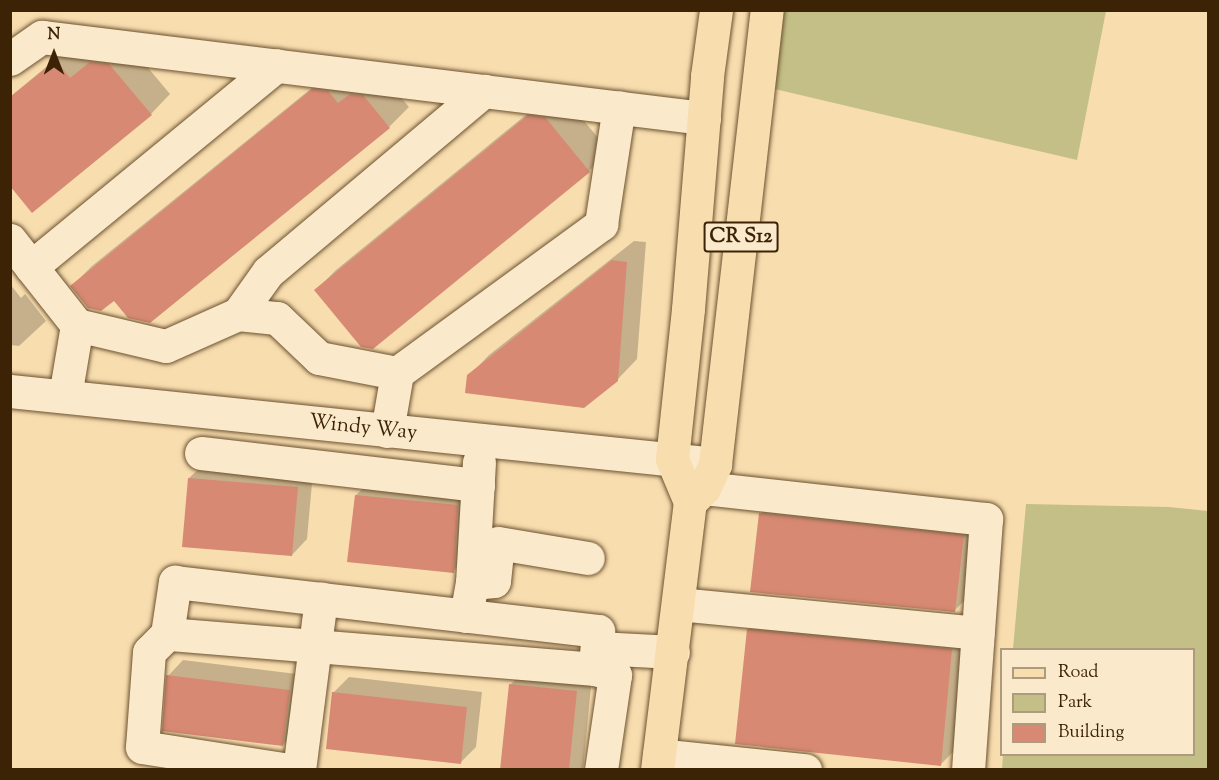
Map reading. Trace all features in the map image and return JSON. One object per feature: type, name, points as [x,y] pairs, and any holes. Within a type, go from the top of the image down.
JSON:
[{"type":"main road","name":"CR S12","points":[[703,484],[672,459],[716,10]]},
{"type":"main road","name":"CR S12","points":[[658,762],[678,604],[703,484],[767,10]]},
{"type":"street","points":[[10,59],[42,37],[704,118]]},
{"type":"street","points":[[31,267],[277,65]]},
{"type":"street","points":[[238,314],[267,272],[484,91]]},
{"type":"street","points":[[387,431],[397,373],[601,224],[619,107]]},
{"type":"street","points":[[10,240],[76,325],[166,346],[238,314],[277,318],[319,358],[397,373]]},
{"type":"street","points":[[65,396],[76,325]]},
{"type":"street","name":"Windy Way","points":[[10,391],[672,459]]},
{"type":"street","points":[[334,468],[339,426]]},
{"type":"street","points":[[466,616],[472,583],[480,441]]},
{"type":"street","points":[[201,453],[478,485]]},
{"type":"street","points":[[703,484],[986,519],[968,770]]},
{"type":"street","points":[[472,583],[494,581],[498,543],[588,558]]},
{"type":"street","points":[[289,770],[142,747],[149,652],[167,634],[175,582],[598,631],[597,658],[615,675],[601,770]]},
{"type":"street","points":[[299,770],[321,598]]},
{"type":"street","points":[[678,604],[978,633]]},
{"type":"street","points":[[167,634],[315,646],[597,658],[673,652]]},
{"type":"street","points":[[658,762],[805,770]]},
{"type":"green space","points":[[753,11],[1106,11],[1077,160],[745,82]]},
{"type":"green space","points":[[1026,504],[1169,507],[1208,511],[1208,769],[1002,769],[1003,756],[1195,756],[1195,648],[1013,648]]},
{"type":"building","points":[[56,60],[70,78],[90,62],[109,64],[152,115],[32,213],[10,186],[10,97]]},
{"type":"building","points":[[312,89],[328,91],[338,103],[350,94],[363,95],[390,128],[150,323],[128,318],[114,301],[101,311],[88,308],[70,286]]},
{"type":"building","points":[[528,115],[545,117],[590,172],[373,349],[361,347],[314,290]]},
{"type":"building","points":[[612,260],[627,262],[618,381],[584,408],[465,393],[467,375]]},
{"type":"building","points":[[188,478],[298,487],[292,556],[182,547]]},
{"type":"building","points":[[355,495],[458,505],[454,573],[347,562]]},
{"type":"building","points":[[759,513],[964,535],[955,612],[750,592]]},
{"type":"building","points":[[747,629],[952,649],[941,766],[735,744]]},
{"type":"building","points":[[166,675],[290,690],[283,746],[162,731]]},
{"type":"building","points":[[509,684],[577,691],[569,770],[500,770]]},
{"type":"building","points":[[332,692],[467,707],[461,764],[326,749]]}]
